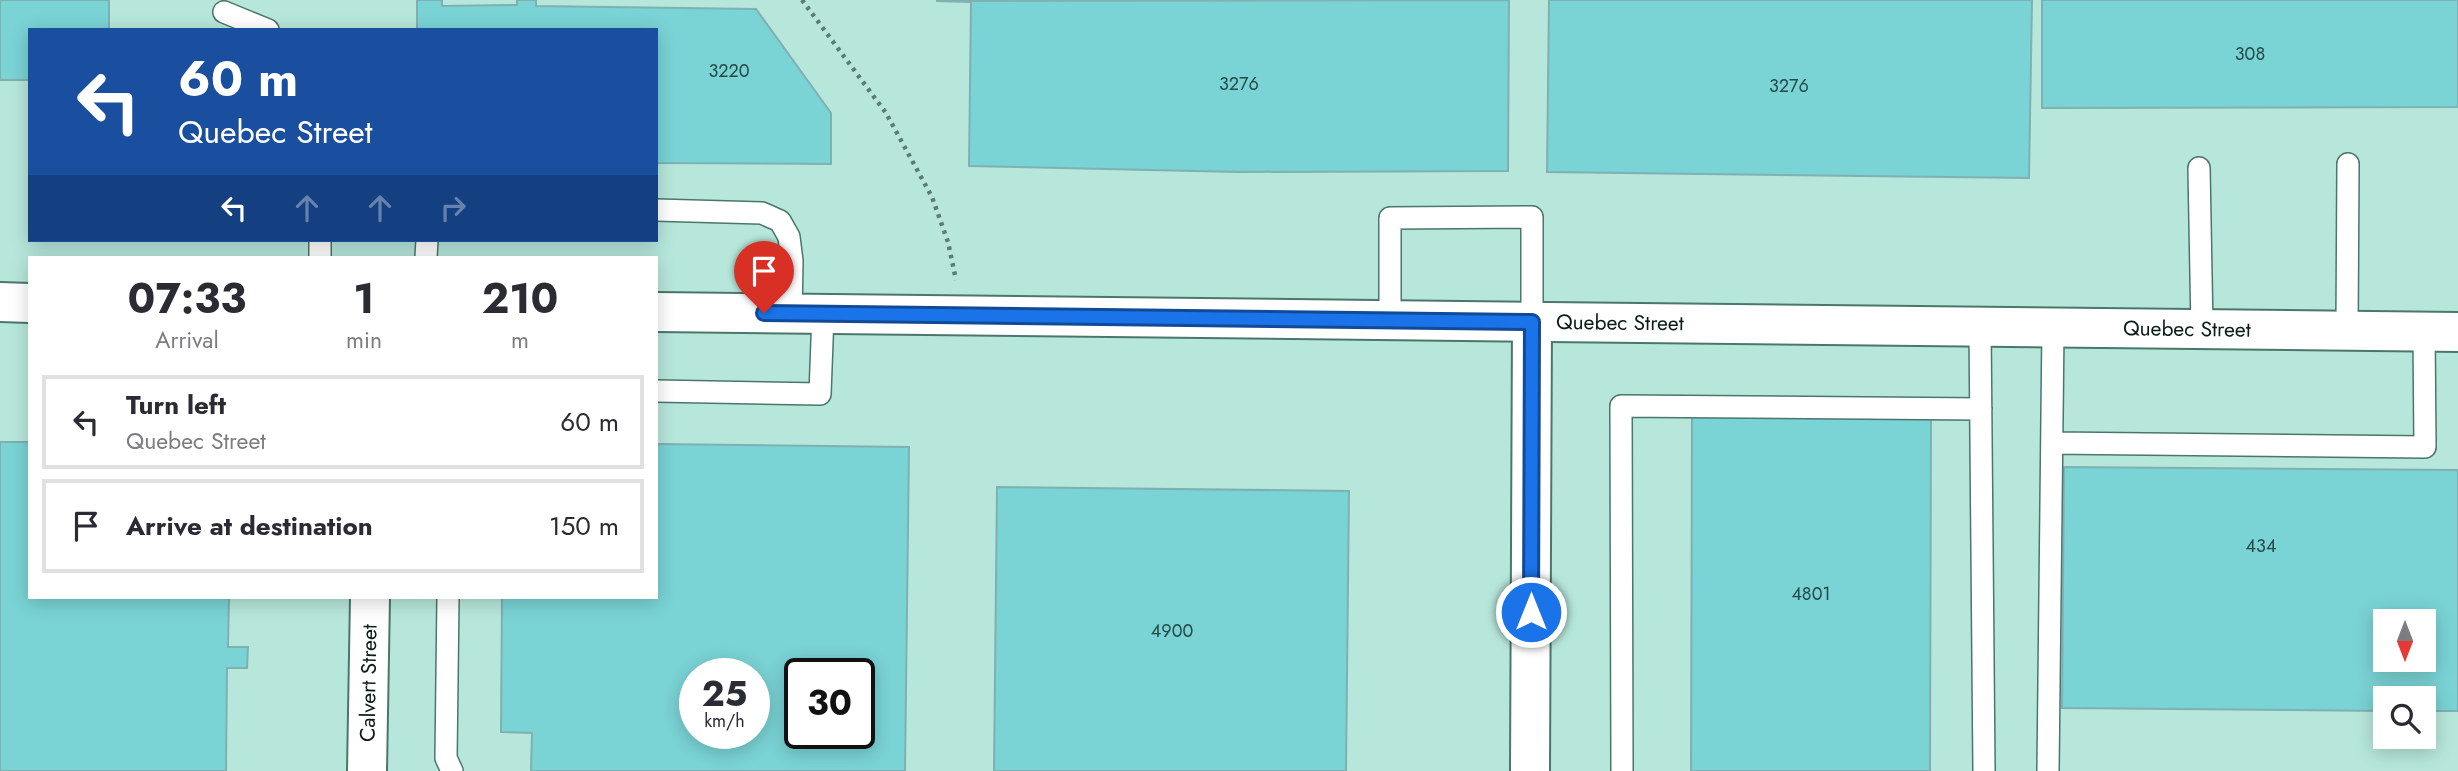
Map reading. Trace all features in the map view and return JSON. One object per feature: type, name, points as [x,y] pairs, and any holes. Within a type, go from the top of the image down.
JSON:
[{"type":"street","points":[[0,302],[28,303]]},
{"type":"street","name":"Quebec Street","points":[[658,312],[2441,331]]},
{"type":"street","points":[[1530,771],[1532,322]]},
{"type":"street","name":"Calvert Street","points":[[368,771],[370,599]]},
{"type":"lane","points":[[223,12],[263,28]]},
{"type":"lane","points":[[2347,330],[2348,164]]},
{"type":"lane","points":[[2199,168],[2202,329]]},
{"type":"lane","points":[[658,210],[762,213],[780,221],[789,237],[792,261],[807,314],[820,394],[658,391]]},
{"type":"lane","points":[[1390,320],[1390,218],[1532,217],[1532,322]]},
{"type":"lane","points":[[1980,326],[1984,771]]},
{"type":"lane","points":[[2048,771],[2053,328]]},
{"type":"lane","points":[[2052,443],[2425,447],[2441,331]]},
{"type":"lane","points":[[1622,771],[1621,406],[1981,409]]},
{"type":"lane","points":[[448,599],[446,758],[452,771]]},
{"type":"path","points":[[802,0],[886,113],[932,197],[948,242],[958,287],[960,315]]},
{"type":"building","points":[[0,0],[109,0],[109,28],[28,28],[28,80],[0,80]]},
{"type":"building","points":[[417,0],[442,0],[442,6],[517,5],[517,0],[536,0],[536,6],[756,9],[831,113],[831,164],[658,163],[658,28],[417,28]]},
{"type":"building","points":[[1509,0],[1508,171],[1238,172],[969,166],[971,2],[936,1]]},
{"type":"building","points":[[1549,0],[2032,0],[2029,178],[1547,172]]},
{"type":"building","points":[[2042,0],[2458,0],[2458,107],[2042,108]]},
{"type":"building","points":[[1692,417],[1931,417],[1930,771],[1691,771]]},
{"type":"building","points":[[0,442],[28,442],[28,599],[229,599],[228,647],[248,647],[247,668],[227,668],[226,771],[0,771]]},
{"type":"building","points":[[658,444],[909,447],[905,771],[531,771],[532,733],[501,732],[502,599],[658,599]]},
{"type":"building","points":[[2064,467],[2458,470],[2458,711],[2436,711],[2436,686],[2373,686],[2373,711],[2062,708]]},
{"type":"building","points":[[997,487],[1349,491],[1346,771],[994,771]]},
{"type":"route","points":[[764,313],[1532,322],[1531,612]]}]
